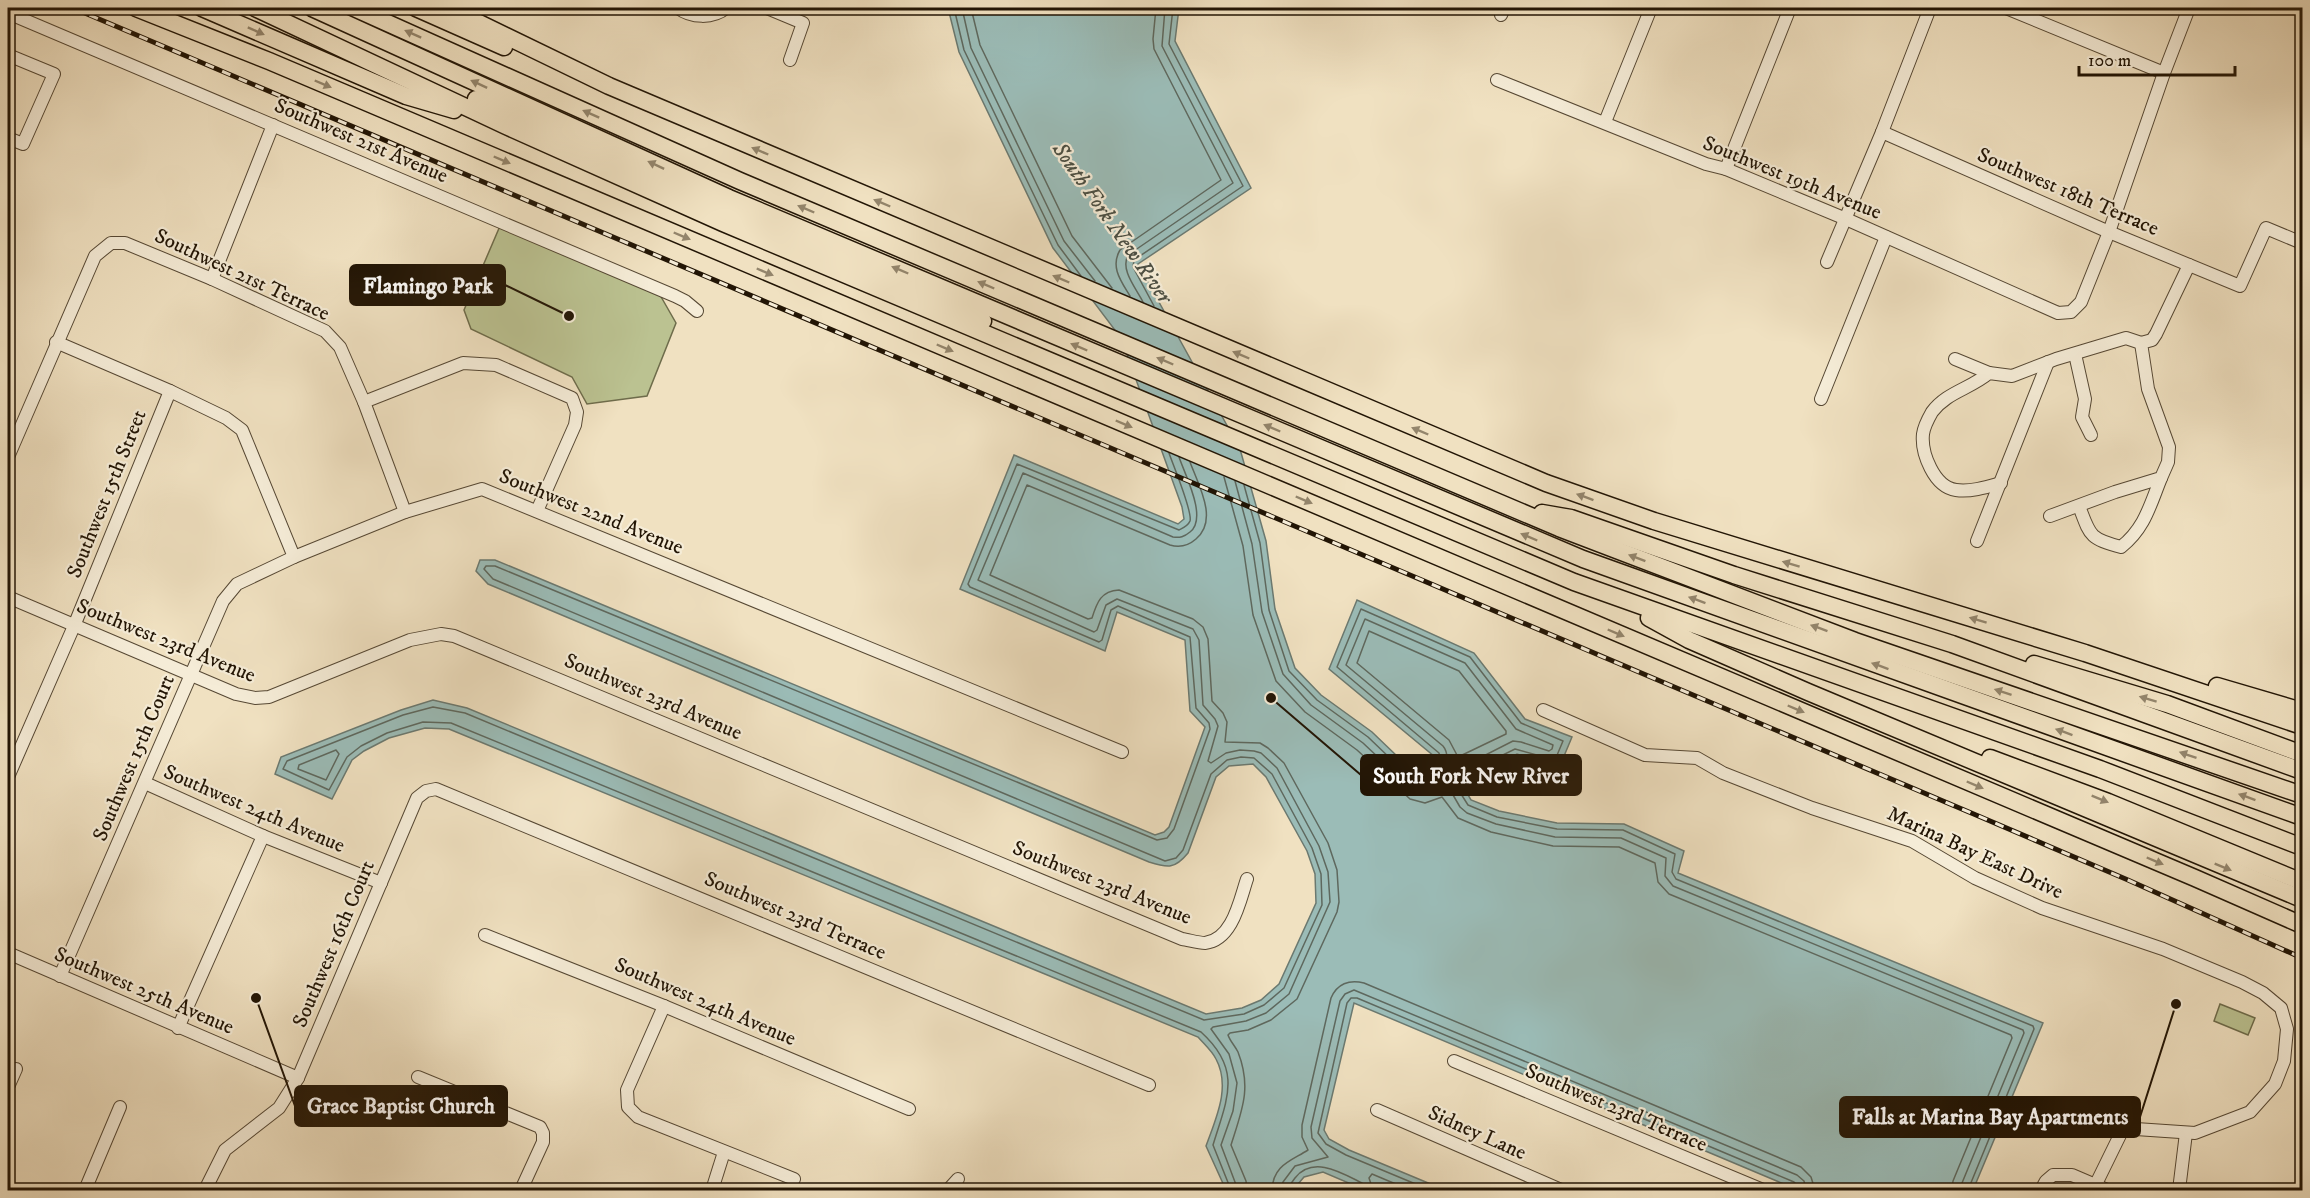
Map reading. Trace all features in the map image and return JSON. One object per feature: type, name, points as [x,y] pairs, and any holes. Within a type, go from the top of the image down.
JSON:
[{"type":"highway","points":[[136,8],[269,61],[2195,878],[2302,926]]},
{"type":"highway","points":[[163,8],[269,61]]},
{"type":"highway","points":[[202,8],[406,96],[506,126]]},
{"type":"highway","points":[[255,8],[506,126],[1578,571],[2302,817]]},
{"type":"highway","points":[[272,8],[725,218]]},
{"type":"highway","points":[[312,8],[729,198],[1172,386],[1633,595],[2114,763],[2302,835]]},
{"type":"highway","points":[[354,8],[740,181],[1508,506],[1571,518],[1595,534],[1887,652],[2302,795]]},
{"type":"highway","points":[[416,8],[549,67],[609,86]]},
{"type":"highway","points":[[448,8],[609,86],[1474,454],[1564,490],[1654,521],[2085,653],[2302,726]]},
{"type":"highway","points":[[1595,534],[1952,644],[2302,771]]},
{"type":"highway","points":[[1578,571],[1601,592],[1689,639],[2302,900]]},
{"type":"highway","points":[[1601,592],[2100,769],[2302,848]]},
{"type":"highway","points":[[1952,644],[2027,662],[2148,699],[2302,753]]},
{"type":"highway","points":[[2085,653],[2139,661],[2302,711]]},
{"type":"highway","points":[[1867,716],[2084,792],[2302,882]]},
{"type":"street","points":[[678,8],[685,13],[710,15],[726,8]]},
{"type":"street","points":[[767,8],[803,23],[790,60]]},
{"type":"street","points":[[1605,122],[1651,8]]},
{"type":"street","points":[[1726,169],[1790,8]]},
{"type":"street","points":[[1827,262],[1882,132],[1930,8]]},
{"type":"street","points":[[2006,8],[2164,73]]},
{"type":"street","points":[[2109,232],[2189,8]]},
{"type":"street","name":"Southwest 21st Avenue","points":[[8,12],[675,296],[697,311]]},
{"type":"street","points":[[8,55],[54,74],[23,144],[8,138]]},
{"type":"street","name":"Southwest 19th Avenue","points":[[1497,80],[1706,164],[1726,169],[1846,219],[2058,313],[2071,312],[2081,302],[2109,232]]},
{"type":"street","points":[[213,279],[273,125]]},
{"type":"street","name":"Southwest 18th Terrace","points":[[1882,132],[2109,232],[2240,286],[2266,228],[2302,243]]},
{"type":"street","points":[[1821,399],[1886,237]]},
{"type":"street","name":"Southwest 21st Terrace","points":[[56,342],[95,256],[111,243],[125,243],[213,279],[325,331],[340,347],[364,402],[405,512]]},
{"type":"street","points":[[1955,359],[1989,373],[2012,376],[2048,362],[2126,338],[2141,343],[2152,340],[2189,265]]},
{"type":"street","points":[[8,457],[56,342],[226,417],[242,430],[294,557]]},
{"type":"street","points":[[2079,506],[2090,534],[2102,542],[2121,547],[2142,526],[2168,462],[2169,447],[2148,388],[2141,343]]},
{"type":"street","points":[[2074,354],[2085,399],[2082,417],[2091,435]]},
{"type":"street","points":[[1977,541],[2048,362]]},
{"type":"street","points":[[364,402],[462,363],[496,365],[572,398],[578,412],[575,425],[537,511]]},
{"type":"street","points":[[1989,373],[1977,383],[1944,398],[1927,421],[1923,433],[1923,447],[1940,482],[1954,490],[1973,490],[2001,483]]},
{"type":"street","name":"Southwest 15th Street","points":[[8,777],[74,626],[170,391]]},
{"type":"street","points":[[2050,516],[2161,478]]},
{"type":"street","name":"Southwest 22nd Avenue","points":[[294,557],[405,512],[482,489],[1122,752]]},
{"type":"street","name":"Southwest 15th Court","points":[[60,976],[223,601],[237,584],[294,557]]},
{"type":"street","name":"Southwest 23rd Avenue","points":[[8,597],[236,694],[255,698],[269,697],[410,640],[441,634],[454,636],[1182,939],[1206,943],[1221,936],[1234,918],[1247,879]]},
{"type":"street","name":"Marina Bay East Drive","points":[[1543,710],[1645,755],[1697,758],[1723,773],[1803,805],[1912,841],[1975,878],[2042,908],[2163,949],[2263,993],[2281,1008],[2287,1029],[2284,1061],[2275,1084],[2250,1112],[2195,1133],[2136,1129],[2122,1131],[2101,1184]]},
{"type":"street","name":"Southwest 24th Avenue","points":[[145,783],[263,836],[381,883]]},
{"type":"street","name":"Southwest 23rd Terrace","points":[[426,791],[436,789],[1149,1085]]},
{"type":"street","name":"Southwest 16th Court","points":[[205,1191],[225,1150],[279,1108],[298,1078],[417,798],[426,791]]},
{"type":"street","points":[[178,1028],[263,836]]},
{"type":"street","name":"Southwest 24th Avenue","points":[[485,934],[909,1109]]},
{"type":"street","name":"Southwest 25th Avenue","points":[[8,953],[298,1078]]},
{"type":"street","points":[[664,1006],[627,1090],[628,1107],[638,1117],[794,1179]]},
{"type":"street","name":"Southwest 23rd Terrace","points":[[1454,1061],[1763,1191]]},
{"type":"street","points":[[8,1088],[15,1069]]},
{"type":"street","points":[[418,1077],[540,1127],[543,1142],[521,1191]]},
{"type":"street","points":[[85,1191],[120,1107]]},
{"type":"street","name":"Sidney Lane","points":[[1377,1110],[1561,1191]]},
{"type":"street","points":[[2179,1191],[2186,1132]]},
{"type":"street","points":[[712,1191],[724,1152]]},
{"type":"street","points":[[2041,1191],[2054,1175],[2072,1175],[2101,1184]]},
{"type":"street","points":[[948,1191],[958,1179]]},
{"type":"green space","points":[[500,226],[660,295],[676,323],[647,396],[587,404],[572,377],[471,329],[464,310]]},
{"type":"green space","points":[[2220,1004],[2255,1018],[2248,1035],[2214,1021]]},
{"type":"water","points":[[948,8],[1179,8],[1175,41],[1251,188],[1138,264],[1240,449],[1266,541],[1275,609],[1295,668],[1321,695],[1372,732],[1424,782],[1435,757],[1329,669],[1357,600],[1474,653],[1525,719],[1572,737],[1559,768],[1517,754],[1461,783],[1471,800],[1499,811],[1557,823],[1624,824],[1684,851],[1678,873],[2043,1023],[1973,1190],[1798,1190],[1354,1003],[1324,1130],[1329,1139],[1349,1150],[1445,1190],[1365,1190],[1323,1172],[1304,1177],[1293,1190],[1226,1190],[1206,1146],[1220,1102],[1222,1080],[1214,1056],[1198,1037],[449,729],[425,728],[389,738],[364,751],[352,760],[332,799],[275,774],[281,757],[401,710],[433,700],[467,708],[1206,1014],[1242,1008],[1261,1000],[1279,984],[1316,903],[1315,874],[1307,851],[1266,777],[1253,764],[1229,766],[1216,777],[1188,853],[1171,866],[1156,864],[488,584],[476,571],[480,560],[495,560],[1155,835],[1164,832],[1169,827],[1205,727],[1190,711],[1185,640],[1117,612],[1105,651],[960,589],[1014,455],[1178,524],[1184,519],[1182,507],[1121,338],[1053,248],[959,52]]},
{"type":"railway","points":[[73,8],[1976,815],[2302,958]]},
{"type":"place","name":"Flamingo Park","points":[[569,316]]},
{"type":"place","name":"South Fork New River","points":[[1271,698]]},
{"type":"place","name":"Grace Baptist Church","points":[[256,998]]},
{"type":"place","name":"Falls at Marina Bay Apartments","points":[[2176,1004]]}]
